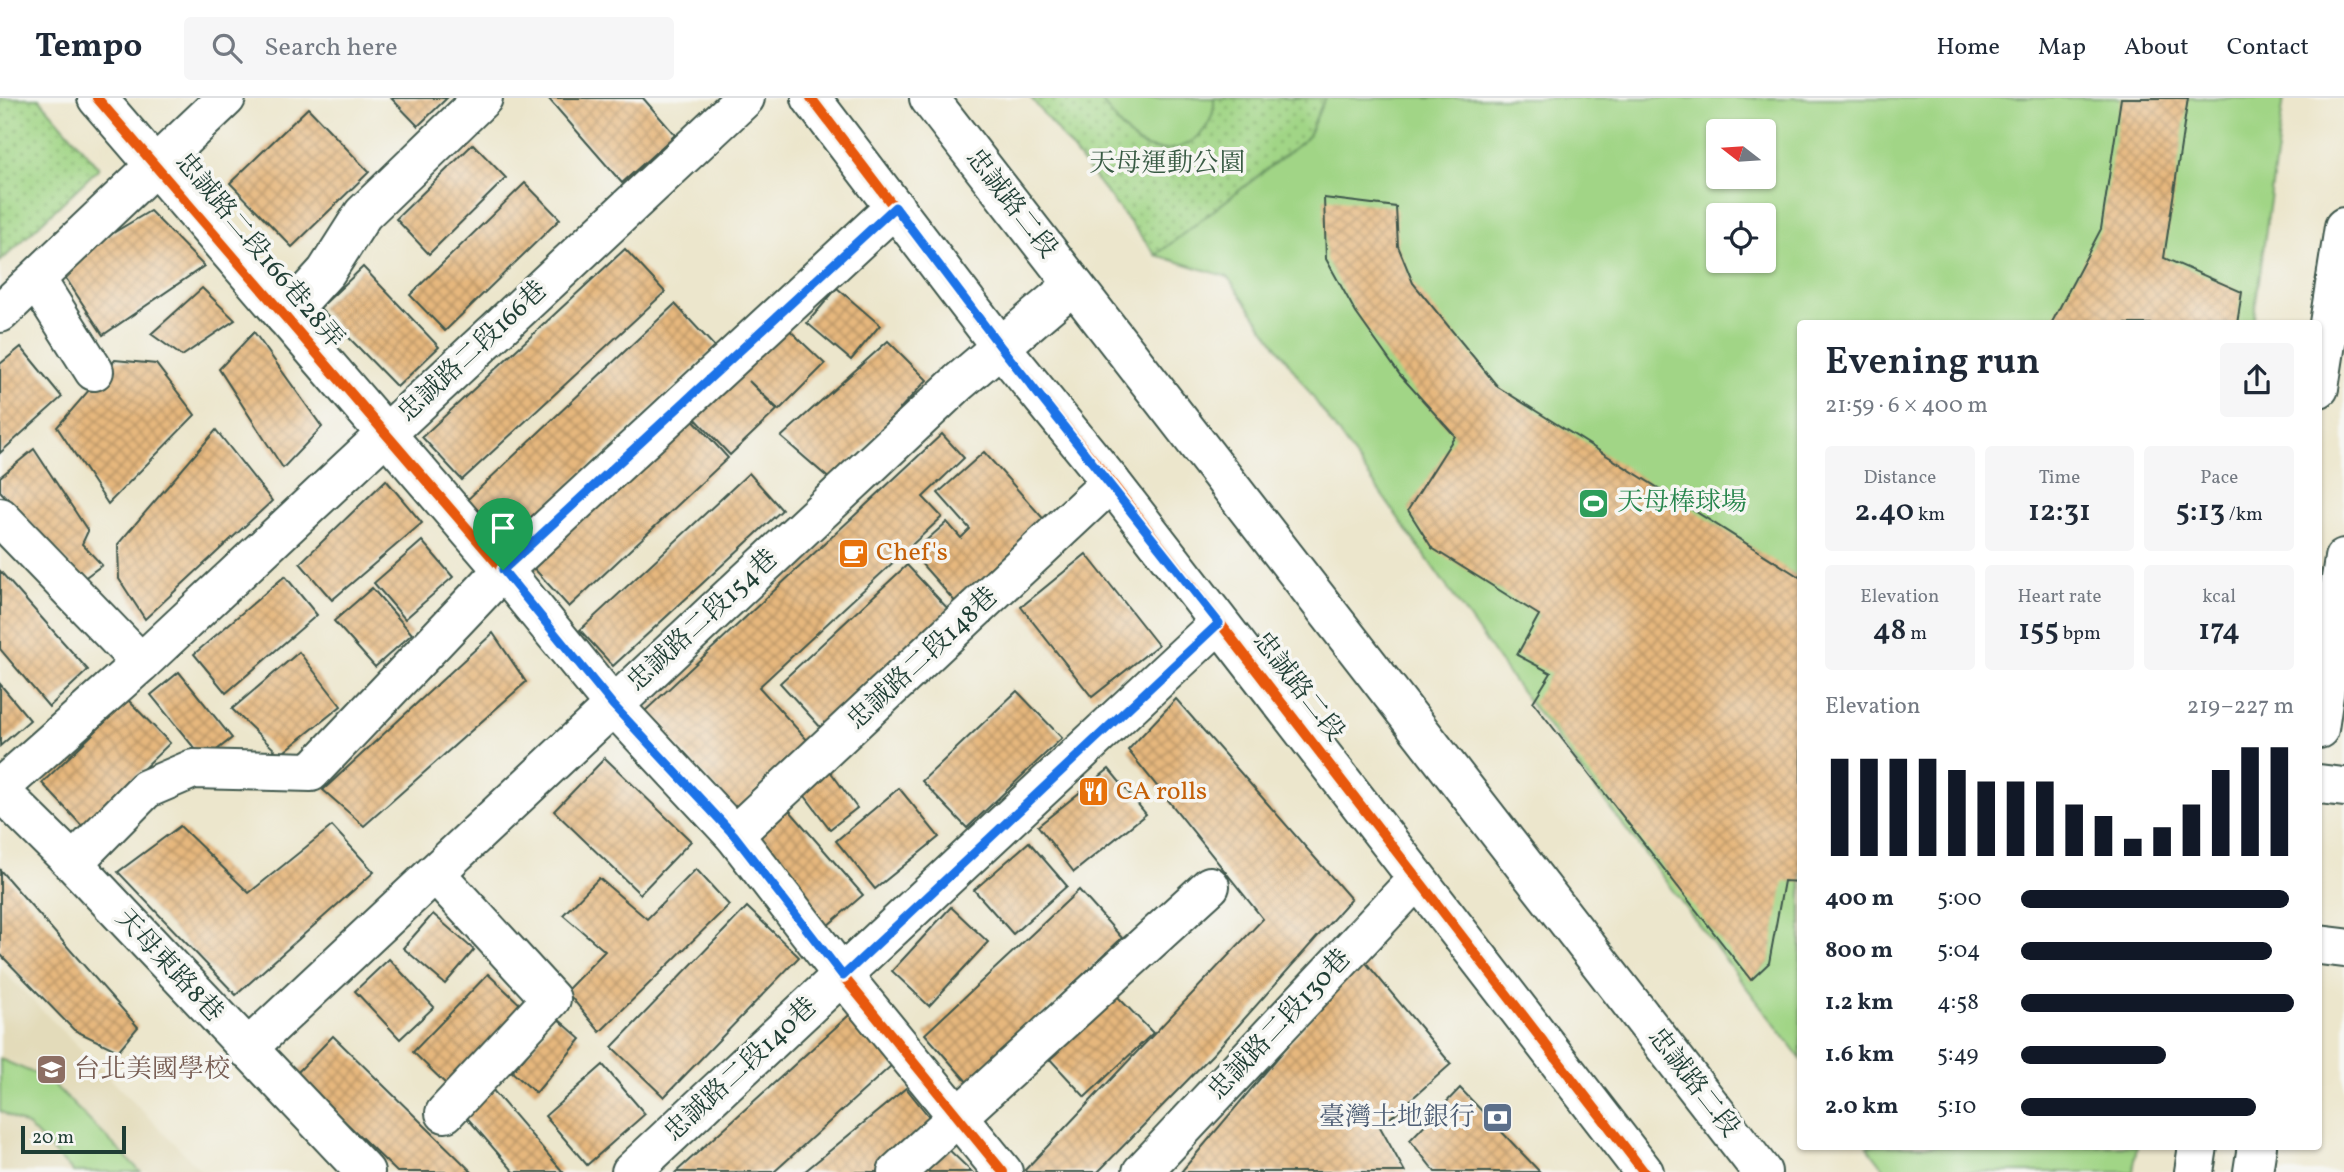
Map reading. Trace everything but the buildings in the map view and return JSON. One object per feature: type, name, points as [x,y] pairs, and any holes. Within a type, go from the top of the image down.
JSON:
[{"type":"street","name":"忠誠路二段166巷28弄","points":[[97,98],[503,570],[613,705],[734,835],[843,976],[1003,1172]]},
{"type":"street","points":[[0,313],[37,281],[226,98]]},
{"type":"street","points":[[285,317],[326,272],[363,214],[483,98]]},
{"type":"street","name":"忠誠路二段166巷","points":[[0,790],[141,663],[745,98]]},
{"type":"street","name":"忠誠路二段","points":[[811,98],[1000,346],[1111,482],[1641,1171]]},
{"type":"street","name":"忠誠路二段","points":[[929,98],[1762,1172]]},
{"type":"street","points":[[73,863],[146,789],[194,769],[311,772],[503,570],[895,207]]},
{"type":"street","points":[[2329,373],[2344,227]]},
{"type":"street","points":[[37,281],[94,371]]},
{"type":"street","name":"忠誠路二段154巷","points":[[247,1049],[1000,346],[1073,285]]},
{"type":"street","name":"忠誠路二段148巷","points":[[734,835],[1111,482]]},
{"type":"street","points":[[0,517],[141,663]]},
{"type":"street","points":[[2322,708],[2344,558]]},
{"type":"street","name":"忠誠路二段140巷","points":[[631,1172],[1219,623]]},
{"type":"street","points":[[2322,784],[2344,787]]},
{"type":"street","name":"天母東路8巷","points":[[0,790],[73,863],[365,1172]]},
{"type":"street","points":[[435,873],[551,999],[445,1113]]},
{"type":"street","name":"忠誠路二段130巷","points":[[1142,1172],[1417,879]]},
{"type":"street","points":[[898,1172],[1210,886]]},
{"type":"street","points":[[2322,945],[2344,948]]},
{"type":"street","points":[[2194,1172],[2197,1150]]},
{"type":"street","points":[[2253,1172],[2256,1150]]},
{"type":"shaded area","name":"台北美國學校","points":[[0,968],[203,1172],[0,1172]]},
{"type":"green space","points":[[0,98],[39,98],[99,168],[0,262]]},
{"type":"green space","name":"天母運動公園","points":[[1031,98],[1325,98],[1307,138],[1156,255]]},
{"type":"green space","points":[[1099,98],[1214,98],[1213,112],[1201,134],[1190,142],[1166,150],[1153,149],[1134,140]]},
{"type":"green space","name":"天母棒球場","points":[[1325,98],[2284,98],[2254,320],[1797,320],[1797,1054],[1514,682],[1228,277],[1156,255],[1307,138]]},
{"type":"green space","points":[[0,1059],[48,1079],[141,1172],[73,1172],[29,1127],[0,1111]]},
{"type":"green space","points":[[1870,1150],[2136,1150],[2133,1172],[1887,1172]]},
{"type":"cycle path","points":[[97,98],[503,570],[613,705],[734,835],[843,976],[1003,1172]]},
{"type":"cycle path","points":[[811,98],[1000,346],[1111,482],[1644,1172]]},
{"type":"place","name":"天母棒球場","points":[[1594,503]]},
{"type":"place","name":"Chef's","points":[[853,553]]},
{"type":"place","name":"CA rolls","points":[[1093,792]]},
{"type":"place","name":"台北美國學校","points":[[51,1070]]},
{"type":"place","name":"臺灣土地銀行","points":[[1498,1118]]},
{"type":"route","points":[[895,207],[1000,346],[1111,482],[1219,623],[843,976],[734,835],[613,705],[503,570],[895,207]]}]
